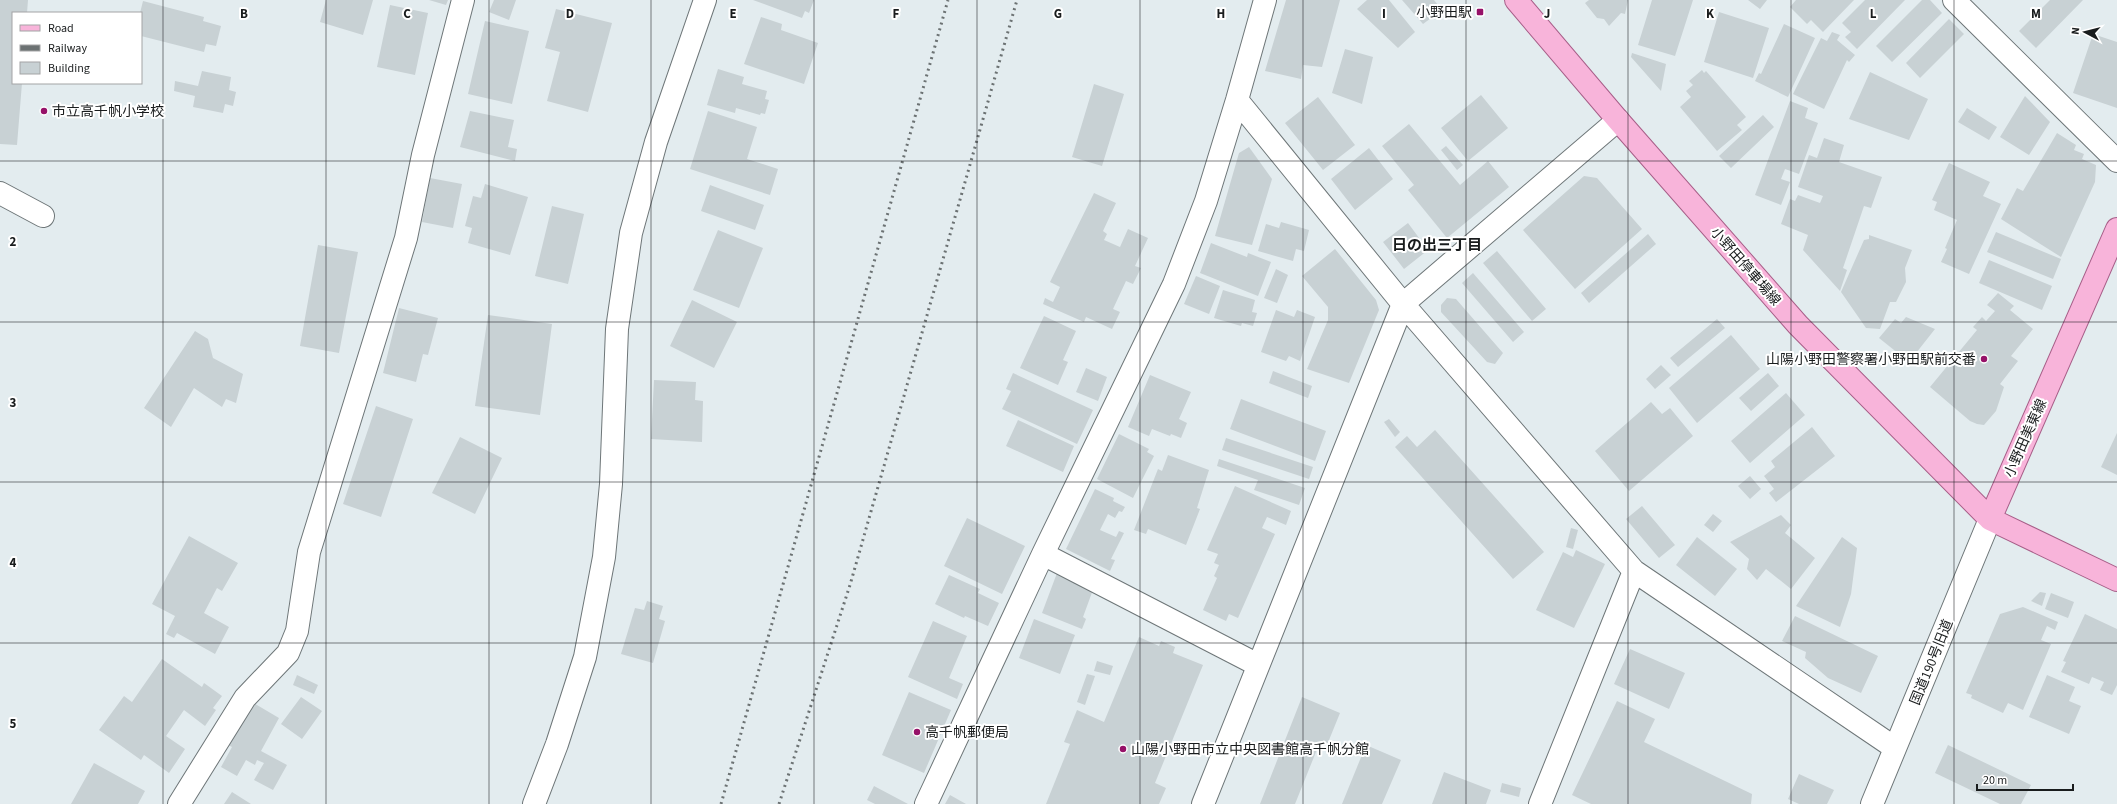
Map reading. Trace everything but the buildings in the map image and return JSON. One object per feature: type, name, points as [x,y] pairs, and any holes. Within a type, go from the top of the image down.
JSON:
[{"type":"main road","name":"小野田停車場線","points":[[1516,0],[1618,120],[1798,325],[1990,519]]},
{"type":"main road","name":"小野田美東線","points":[[1990,519],[2117,228]]},
{"type":"main road","points":[[1990,519],[2117,580]]},
{"type":"street","points":[[179,804],[245,698],[288,653],[297,631],[309,552],[406,238],[424,155],[463,0]]},
{"type":"street","points":[[534,804],[557,744],[585,657],[604,557],[611,484],[617,329],[631,233],[656,142],[705,0]]},
{"type":"street","points":[[926,804],[1043,554],[1174,284],[1206,201],[1237,100],[1265,0]]},
{"type":"street","points":[[1954,0],[2117,160]]},
{"type":"street","points":[[1237,100],[1404,304],[1634,571],[1896,748]]},
{"type":"street","points":[[1203,804],[1404,304],[1618,120]]},
{"type":"street","points":[[0,193],[43,216]]},
{"type":"street","name":"国道190号旧道","points":[[1872,804],[1990,519]]},
{"type":"street","points":[[1043,554],[1258,665]]},
{"type":"street","points":[[1540,804],[1634,571]]},
{"type":"railway","points":[[721,804],[948,0]]},
{"type":"railway","points":[[779,804],[850,585],[1017,0]]},
{"type":"place","name":"小野田駅","points":[[1480,12]]},
{"type":"place","name":"市立高千帆小学校","points":[[44,111]]},
{"type":"place","name":"山陽小野田警察署小野田駅前交番","points":[[1984,359]]},
{"type":"place","name":"高千帆郵便局","points":[[917,732]]},
{"type":"place","name":"山陽小野田市立中央図書館高千帆分館","points":[[1123,749]]},
{"type":"district","name":"日の出三丁目","points":[[1437,245]]}]
